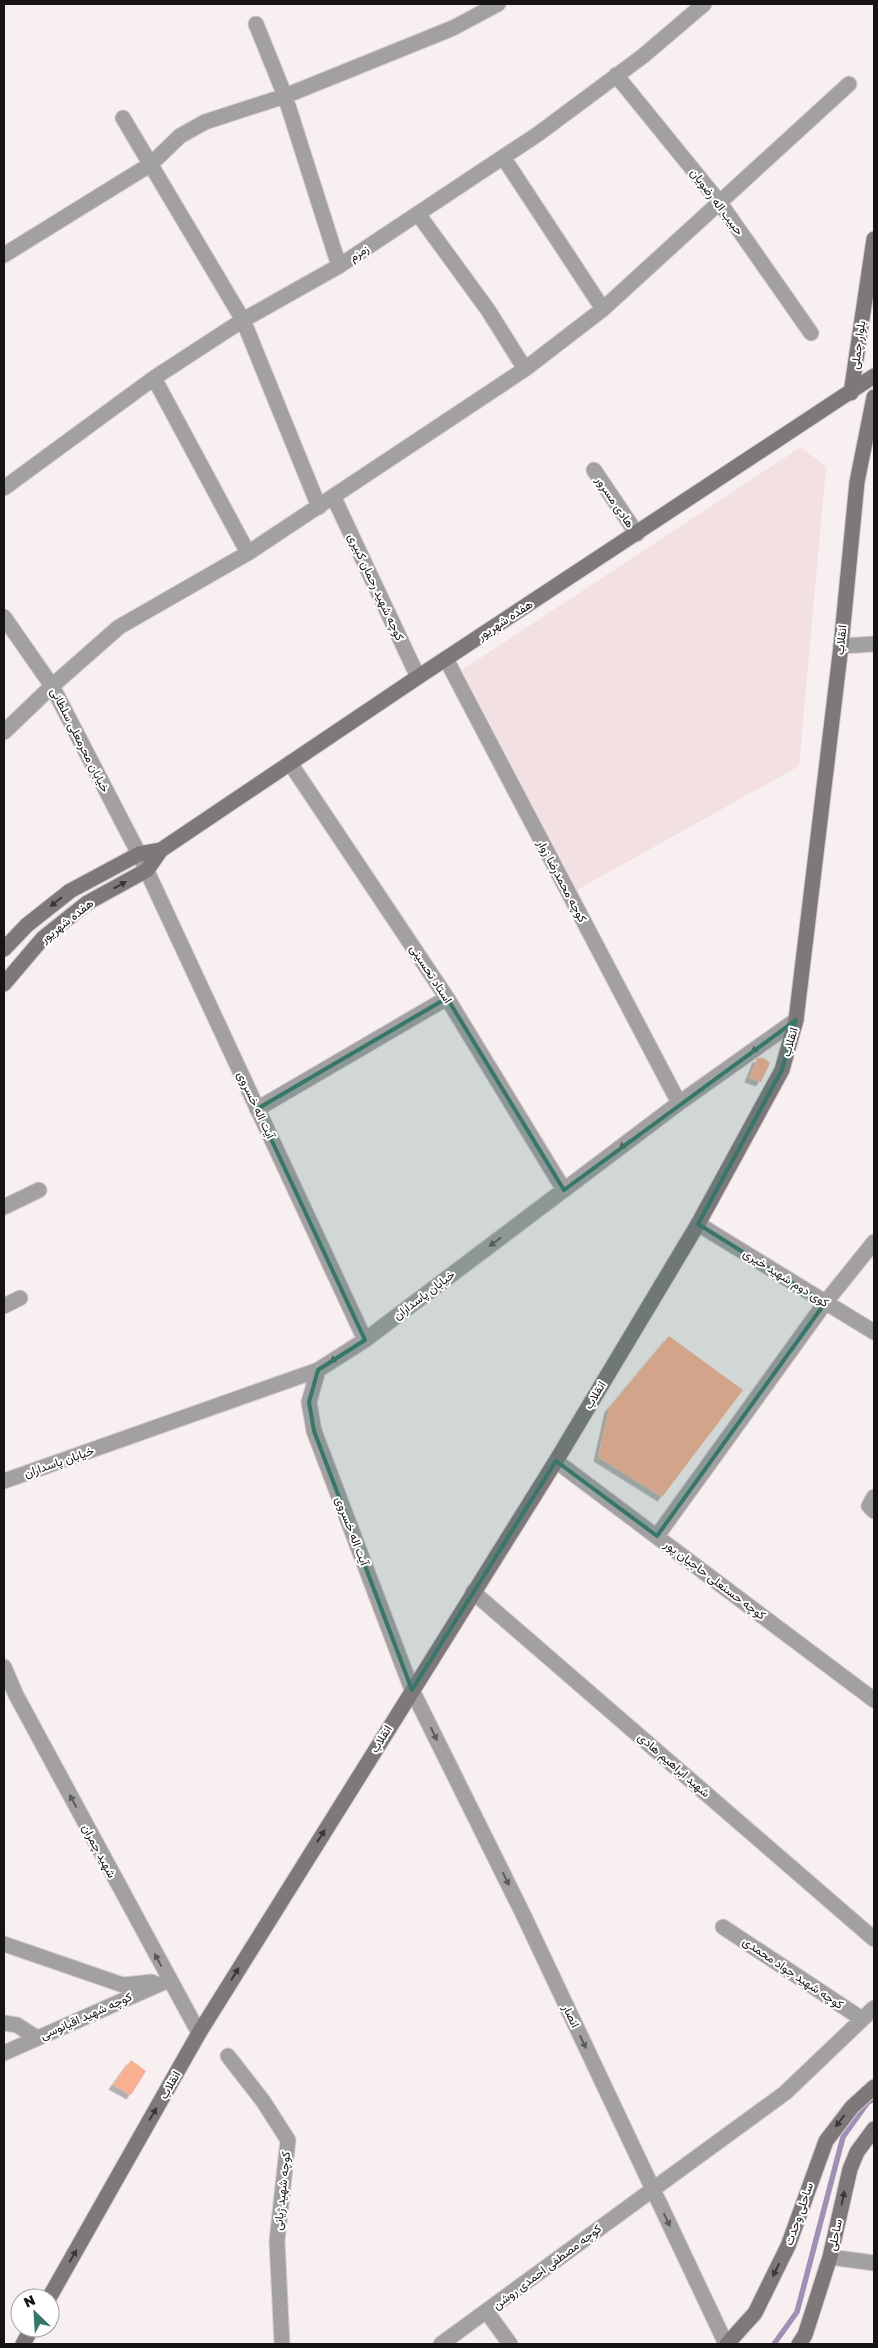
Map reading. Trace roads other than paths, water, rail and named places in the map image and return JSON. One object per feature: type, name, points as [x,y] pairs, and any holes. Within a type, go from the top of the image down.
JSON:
[{"type":"main road","name":"بلوار چملی","points":[[852,393],[874,239]]},
{"type":"main road","name":"هفده شهریور","points":[[4,984],[43,938],[87,903],[147,870],[161,850],[418,677],[852,393],[874,376]]},
{"type":"main road","name":"انقلاب","points":[[55,2288],[199,2033],[556,1461],[698,1224],[782,1070],[796,1020],[840,646],[857,482],[874,398]]},
{"type":"main road","name":"هفده شهریور","points":[[4,949],[27,925],[70,891],[139,854],[161,850]]},
{"type":"main road","name":"ساحلی وحدت","points":[[726,2344],[756,2313],[788,2246],[826,2141],[852,2106],[874,2087]]},
{"type":"main road","name":"ساحلی","points":[[799,2344],[805,2335],[830,2257],[850,2169],[857,2152],[874,2129]]},
{"type":"street","points":[[4,255],[151,164],[180,136],[205,122],[285,96],[453,28],[498,4]]},
{"type":"street","name":"زمزم","points":[[4,488],[154,378],[243,320],[339,266],[503,157],[616,75],[704,4]]},
{"type":"street","points":[[256,24],[285,96],[339,266]]},
{"type":"street","name":"حبیب اله رضویان","points":[[616,75],[720,203],[812,333]]},
{"type":"street","points":[[4,732],[52,686],[119,627],[248,553],[334,498],[525,369],[603,308],[849,84]]},
{"type":"street","points":[[123,118],[243,320],[319,506]]},
{"type":"street","points":[[503,157],[603,308]]},
{"type":"street","points":[[418,214],[488,310],[525,369]]},
{"type":"street","points":[[154,378],[248,553]]},
{"type":"street","name":"هادی مسرور","points":[[594,470],[637,534]]},
{"type":"street","name":"کوچه شهید رحمان کبیری","points":[[334,498],[418,677]]},
{"type":"street","name":"خیابان محرمعلی سلطانی","points":[[4,617],[52,686],[147,870]]},
{"type":"street","points":[[840,646],[874,644]]},
{"type":"street","name":"کوچه محمدرضا زوار","points":[[446,659],[679,1103]]},
{"type":"street","name":"استاد تحسینی","points":[[290,762],[447,998],[564,1190]]},
{"type":"street","name":"آیت اله خسروی","points":[[147,870],[364,1340]]},
{"type":"street","points":[[257,1109],[447,998]]},
{"type":"street","name":"خیابان پاسداران","points":[[4,1481],[318,1370],[364,1340],[679,1103],[796,1020]]},
{"type":"street","points":[[4,1208],[39,1190]]},
{"type":"street","name":"کوی دوم شهید خیری","points":[[698,1224],[874,1332]]},
{"type":"street","points":[[657,1536],[825,1303],[874,1242]]},
{"type":"street","points":[[4,1306],[20,1298]]},
{"type":"street","name":"آیت اله خسروی","points":[[318,1370],[309,1402],[314,1432],[412,1690]]},
{"type":"street","name":"کوچه حسنعلی حاجیان پور","points":[[556,1461],[874,1700]]},
{"type":"street","points":[[874,1497],[869,1506],[874,1511]]},
{"type":"street","name":"شهید ابراهیم هادی","points":[[473,1592],[874,1939]]},
{"type":"street","name":"شهید چمران","points":[[4,1667],[10,1697],[199,2033]]},
{"type":"street","name":"انصار","points":[[412,1690],[524,1914],[726,2344]]},
{"type":"street","name":"کوچه شهید جواد محمدی","points":[[723,1927],[862,2019]]},
{"type":"street","points":[[4,1944],[123,1986],[169,1980]]},
{"type":"street","name":"کوچه شهید اقیانوسی","points":[[4,2053],[169,1980]]},
{"type":"street","name":"کوچه مصطفی احمدی روشن","points":[[441,2344],[487,2312],[652,2188],[785,2093],[874,2008]]},
{"type":"street","points":[[4,2023],[17,2025],[36,2038]]},
{"type":"street","name":"کوچه شهید ژیانی","points":[[228,2056],[263,2101],[288,2140],[277,2241],[282,2344]]},
{"type":"street","points":[[830,2257],[874,2262]]},
{"type":"street","points":[[487,2312],[510,2344]]},
{"type":"waterway","points":[[774,2344],[797,2312],[843,2137],[868,2102],[874,2099]]}]
